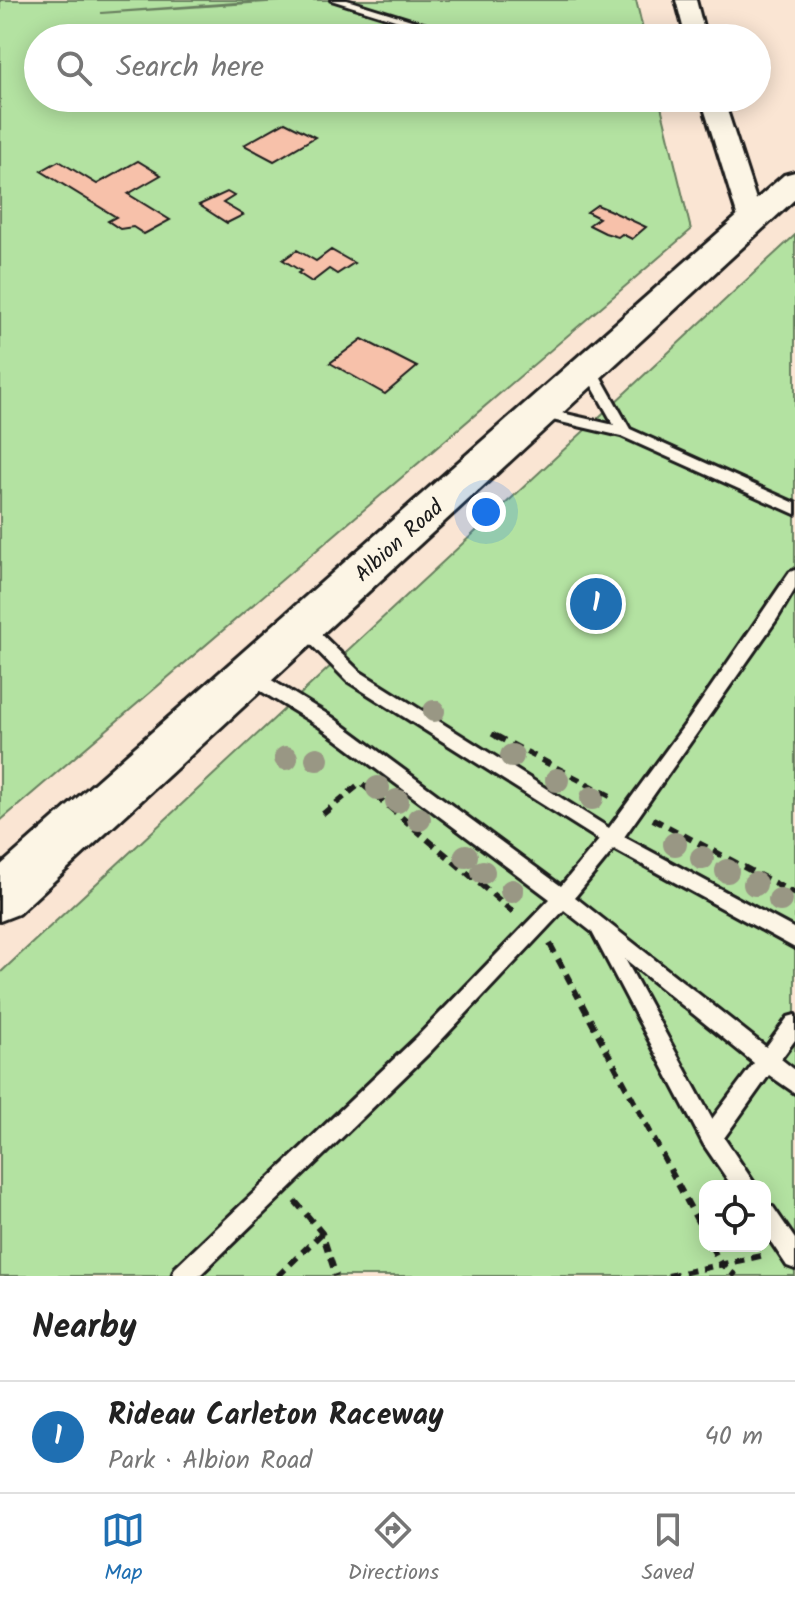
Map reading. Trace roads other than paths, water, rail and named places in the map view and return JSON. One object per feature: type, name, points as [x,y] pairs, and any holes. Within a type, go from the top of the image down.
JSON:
[{"type":"main road","name":"Albion Road","points":[[0,898],[795,182]]},
{"type":"street","points":[[686,0],[692,24]]},
{"type":"street","points":[[716,112],[751,221]]},
{"type":"lane","points":[[336,0],[417,24]]},
{"type":"lane","points":[[589,368],[625,432]]},
{"type":"lane","points":[[540,413],[625,432],[795,509]]},
{"type":"lane","points":[[183,1276],[499,969],[563,898],[612,839],[771,615],[795,576]]},
{"type":"lane","points":[[303,626],[353,676],[612,839],[795,939]]},
{"type":"lane","points":[[248,674],[326,722],[563,898],[795,1083]]},
{"type":"lane","points":[[596,924],[711,1138],[741,1180]]},
{"type":"lane","points":[[711,1138],[795,1024]]},
{"type":"lane","points":[[771,1224],[792,1254]]},
{"type":"place","name":"Rideau Carleton Raceway","points":[[596,604]]}]
